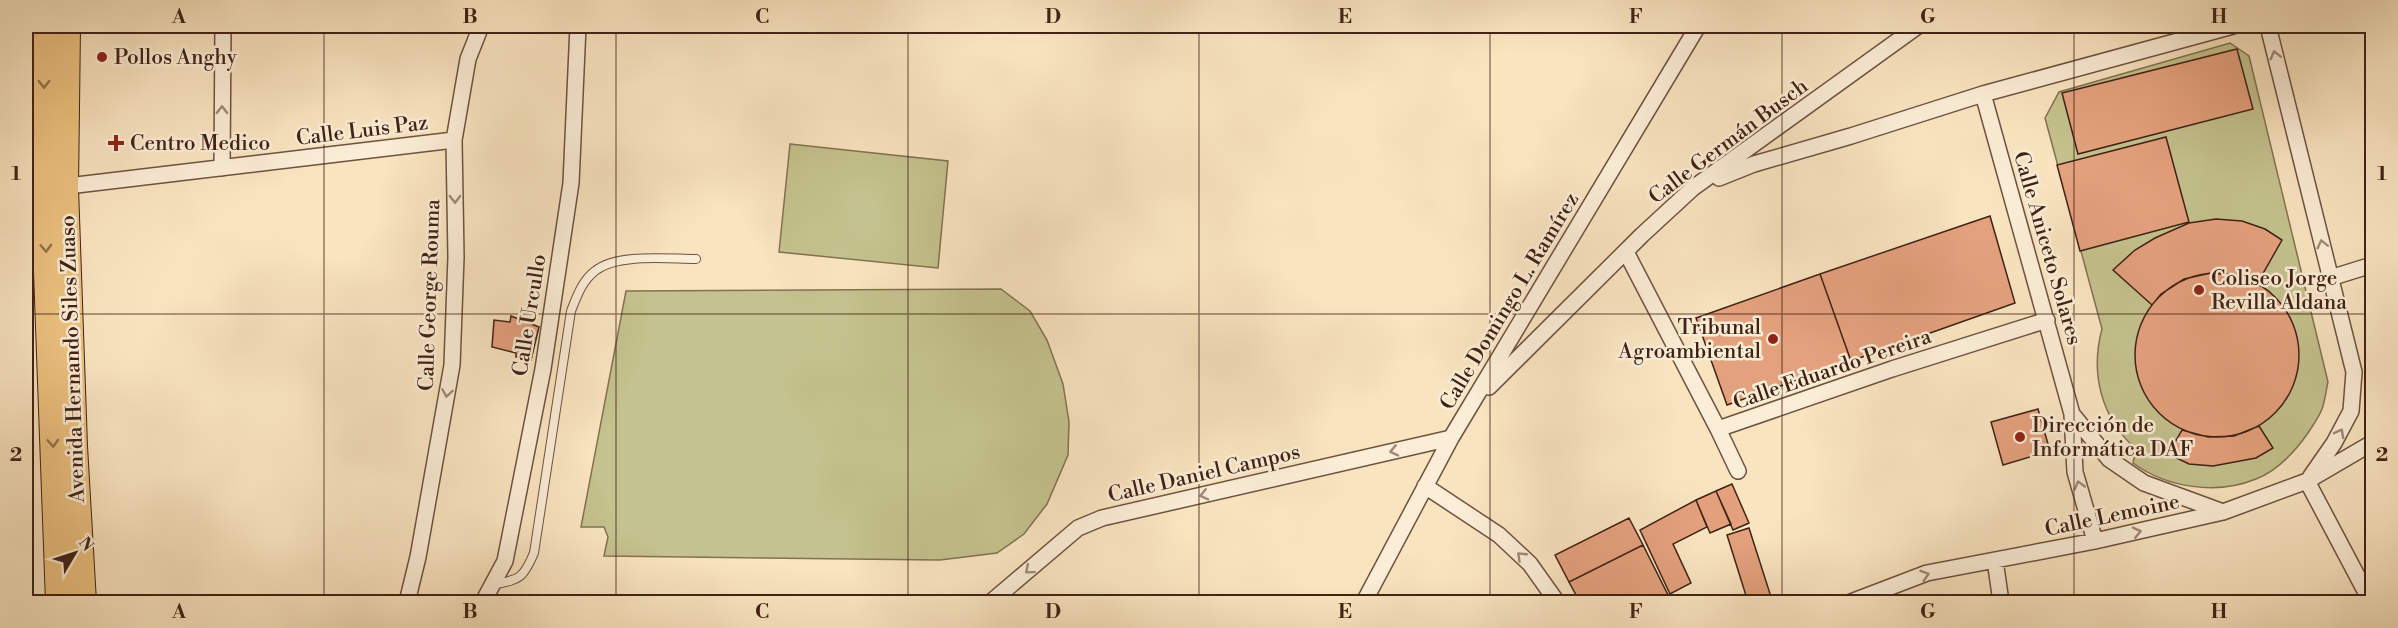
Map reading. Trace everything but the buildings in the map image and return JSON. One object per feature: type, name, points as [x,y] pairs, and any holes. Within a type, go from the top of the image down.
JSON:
[{"type":"main road","points":[[45,26],[45,189]]},
{"type":"main road","points":[[45,189],[67,26]]},
{"type":"main road","name":"Avenida Hernando Siles Zuaso","points":[[45,189],[59,603]]},
{"type":"main road","name":"Avenida Hernando Siles Zuaso","points":[[45,189],[74,446],[83,603]]},
{"type":"street","points":[[222,168],[223,26]]},
{"type":"street","name":"Calle George Rouma","points":[[407,603],[418,557],[452,365],[456,257],[454,140],[468,59],[481,26]]},
{"type":"street","name":"Calle Urcullo","points":[[483,603],[504,561],[543,369],[571,183],[578,26]]},
{"type":"street","name":"Calle Domingo L. Ramírez","points":[[1364,603],[1451,438],[1698,26]]},
{"type":"street","name":"Calle Germán Busch","points":[[1472,404],[1693,188],[1918,26]]},
{"type":"street","points":[[1693,188],[1754,164],[1983,94],[2233,26]]},
{"type":"street","points":[[2268,26],[2354,372],[2351,411],[2334,443],[2307,481],[2371,603]]},
{"type":"street","name":"Calle Aniceto Solares","points":[[1983,94],[2072,414],[2075,472],[2095,541]]},
{"type":"street","name":"Calle Luis Paz","points":[[45,189],[454,140]]},
{"type":"street","name":"Calle Eduardo Pereira","points":[[1626,252],[1718,429],[1892,369],[2047,320]]},
{"type":"street","points":[[2330,278],[2373,265]]},
{"type":"street","name":"Calle Aniceto Solares","points":[[2072,414],[2109,459],[2144,483],[2223,512]]},
{"type":"street","points":[[1718,429],[1738,471]]},
{"type":"street","name":"Calle Daniel Campos","points":[[991,603],[1078,528],[1102,518],[1451,438]]},
{"type":"street","name":"Calle Lemoine","points":[[1851,603],[1927,573],[2095,541],[2223,512],[2307,481],[2373,443]]},
{"type":"street","points":[[1425,486],[1499,535],[1530,564],[1557,603]]},
{"type":"street","points":[[1995,560],[2001,603]]},
{"type":"lane","points":[[492,586],[525,574],[534,553],[571,310],[580,288],[596,270],[622,260],[696,259]]},
{"type":"shaded area","points":[[26,26],[28,26],[26,149]]},
{"type":"shaded area","name":"Coliseo Jorge Revilla Aldana","points":[[2230,43],[2249,56],[2328,382],[2319,415],[2292,453],[2271,471],[2256,479],[2241,484],[2209,488],[2161,478],[2133,463],[2136,449],[2124,437],[2107,409],[2101,394],[2097,362],[2102,329],[2045,118],[2059,92]]},
{"type":"shaded area","points":[[790,144],[948,161],[938,268],[779,252]]},
{"type":"shaded area","points":[[1001,289],[1030,311],[1047,340],[1063,384],[1069,422],[1068,455],[1047,504],[1024,534],[997,553],[940,560],[604,556],[608,537],[604,527],[581,527],[626,291]]},
{"type":"place","name":"Pollos Anghy","points":[[102,57]]},
{"type":"place","name":"Centro Medico","points":[[116,143]]},
{"type":"place","name":"Coliseo Jorge Revilla Aldana","points":[[2199,290]]},
{"type":"place","name":"Tribunal Agroambiental","points":[[1773,339]]},
{"type":"place","name":"Dirección de Informática DAF","points":[[2020,437]]}]
